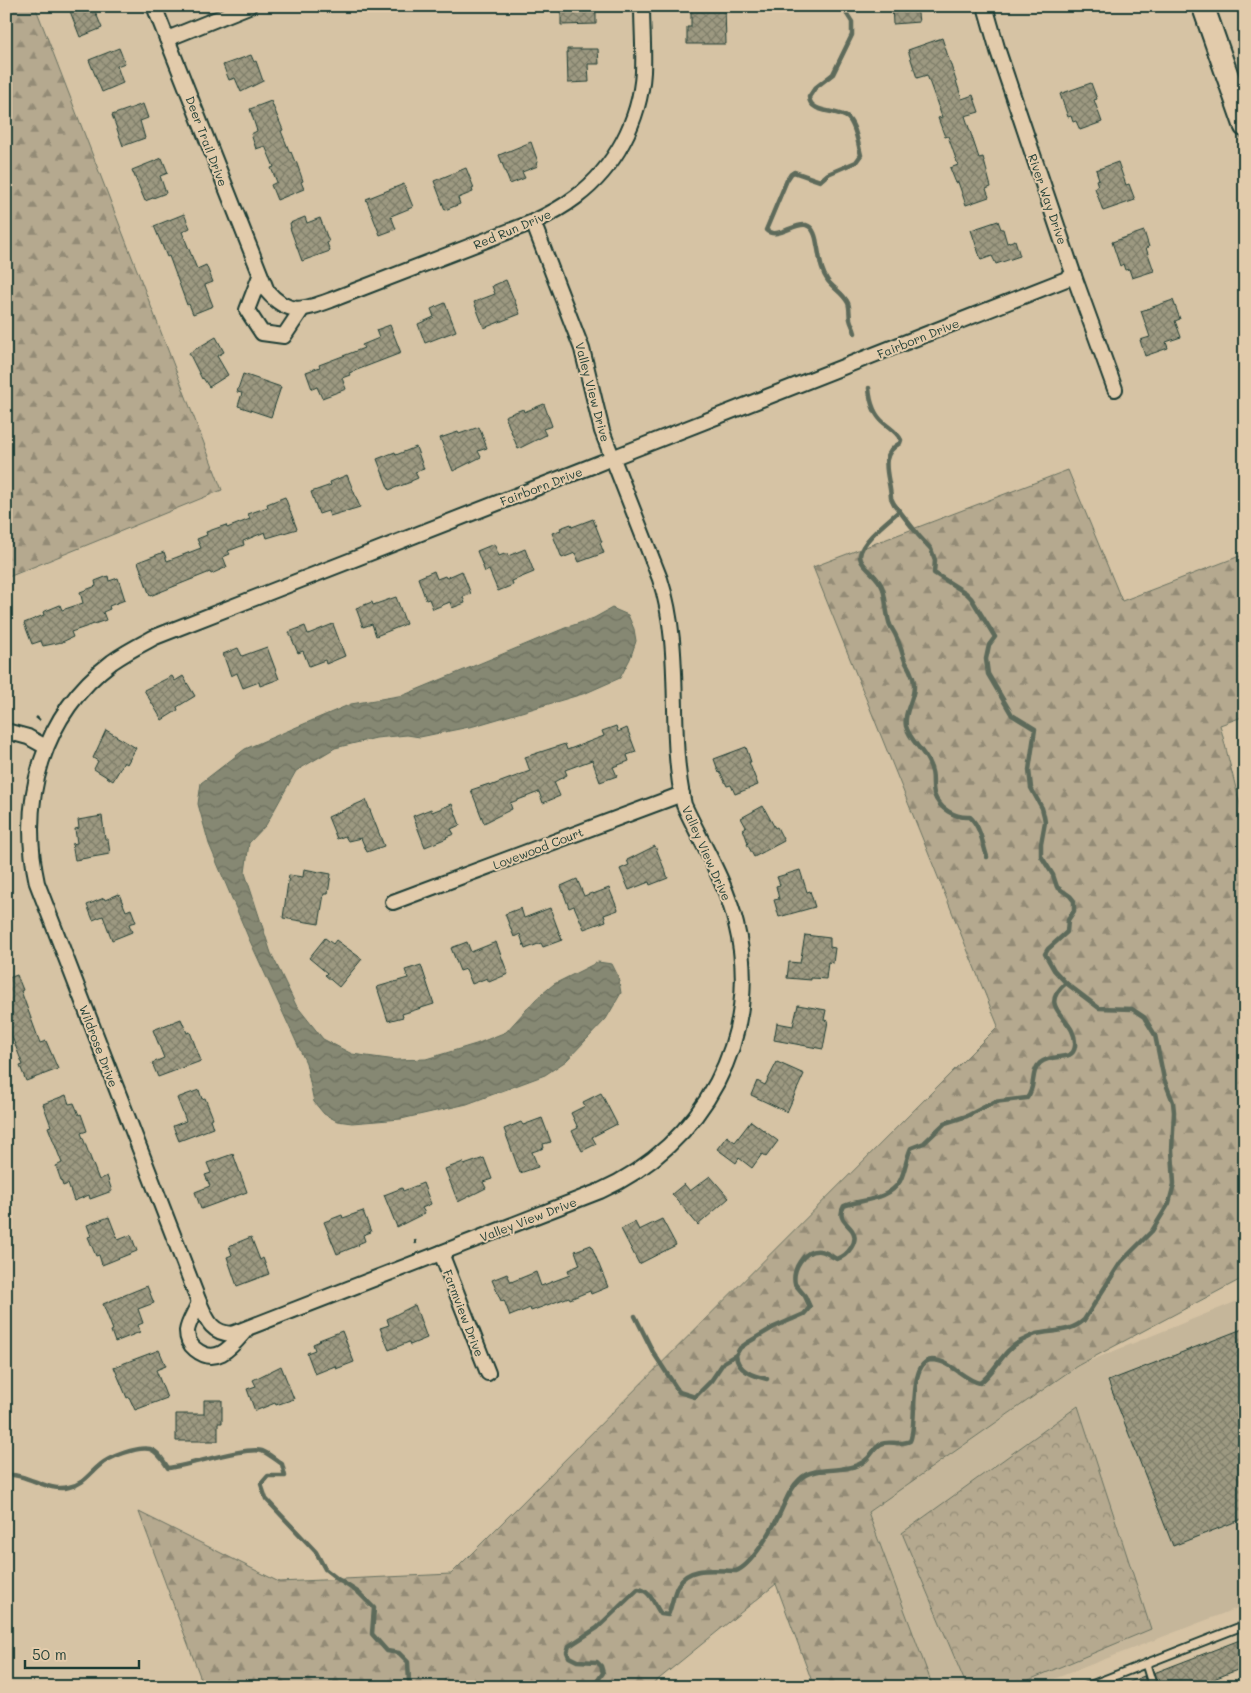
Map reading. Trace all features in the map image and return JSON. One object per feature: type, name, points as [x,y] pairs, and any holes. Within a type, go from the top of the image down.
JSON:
[{"type":"main road","points":[[1203,6],[1245,126]]},
{"type":"street","name":"Deer Trail Drive","points":[[154,6],[267,291],[275,300],[296,308]]},
{"type":"street","points":[[167,39],[249,6]]},
{"type":"street","name":"Red Run Drive","points":[[296,308],[331,300],[533,222],[559,209],[594,182],[621,145],[633,121],[639,100],[643,72],[642,6]]},
{"type":"street","name":"River Way Drive","points":[[985,6],[998,51],[1074,276],[1116,389]]},
{"type":"street","name":"Valley View Drive","points":[[219,1332],[232,1334],[248,1328],[600,1191],[634,1173],[660,1154],[682,1134],[702,1109],[717,1084],[730,1054],[742,999],[741,949],[727,894],[684,805],[677,758],[673,644],[670,613],[660,580],[602,431],[582,348],[533,222]]},
{"type":"street","points":[[260,276],[247,310],[262,333],[284,336],[296,308]]},
{"type":"street","name":"Fairborn Drive","points":[[46,747],[63,715],[86,686],[112,662],[155,637],[1074,276]]},
{"type":"street","points":[[6,732],[28,737],[46,747]]},
{"type":"street","name":"Wildrose Drive","points":[[46,747],[35,783],[30,816],[31,846],[38,883],[208,1323],[219,1332]]},
{"type":"street","name":"Lovewood Court","points":[[393,902],[682,794]]},
{"type":"street","name":"Farmview Drive","points":[[441,1253],[488,1373]]},
{"type":"street","points":[[200,1302],[187,1330],[188,1339],[192,1346],[200,1353],[209,1356],[227,1351],[248,1328]]},
{"type":"lane","points":[[1086,1687],[1245,1625]]},
{"type":"lane","points":[[1146,1664],[1154,1687]]},
{"type":"path","points":[[36,717],[42,722]]},
{"type":"path","points":[[415,1240],[416,1244]]},
{"type":"shaded area","points":[[1245,1298],[1245,1605],[1033,1687],[933,1687],[868,1512],[1077,1366]]},
{"type":"green space","points":[[6,6],[35,6],[222,490],[6,578]]},
{"type":"green space","points":[[1068,470],[1122,601],[1245,554],[1245,716],[1220,725],[1245,824],[1245,1277],[1077,1366],[868,1512],[933,1687],[814,1687],[776,1584],[649,1687],[204,1687],[139,1512],[279,1582],[451,1574],[998,1026],[813,567]]},
{"type":"green space","points":[[1078,1406],[1151,1629],[1012,1687],[967,1687],[902,1533]]},
{"type":"water","points":[[612,608],[628,615],[634,629],[636,641],[630,659],[620,678],[586,693],[474,726],[420,737],[407,735],[376,738],[335,748],[296,771],[266,825],[249,843],[245,873],[271,953],[296,1005],[323,1039],[352,1054],[396,1060],[426,1059],[476,1044],[506,1032],[536,999],[554,984],[598,962],[612,964],[618,976],[621,993],[606,1019],[566,1061],[545,1075],[467,1104],[401,1119],[352,1123],[337,1121],[324,1114],[314,1102],[306,1063],[249,939],[209,844],[198,804],[201,783],[245,749],[351,704],[404,695],[565,628],[594,618]]},
{"type":"building","points":[[68,6],[93,6],[102,28],[80,37]]},
{"type":"building","points":[[561,6],[593,6],[593,12],[596,12],[596,24],[561,25]]},
{"type":"building","points":[[691,6],[725,6],[726,44],[687,44],[687,27],[691,27]]},
{"type":"building","points":[[892,6],[917,6],[919,22],[893,24]]},
{"type":"building","points":[[942,38],[962,99],[973,95],[979,112],[965,116],[979,158],[983,157],[991,187],[986,189],[989,197],[966,205],[958,182],[956,183],[950,168],[958,165],[948,136],[945,137],[938,118],[942,117],[927,75],[917,78],[908,50]]},
{"type":"building","points":[[119,48],[125,63],[117,66],[123,83],[102,92],[89,60]]},
{"type":"building","points":[[567,49],[598,49],[599,64],[588,64],[589,82],[568,83]]},
{"type":"building","points":[[251,55],[254,62],[256,61],[263,81],[241,92],[235,78],[229,80],[223,65]]},
{"type":"building","points":[[1091,83],[1097,99],[1094,100],[1102,122],[1080,130],[1076,121],[1073,122],[1071,116],[1068,117],[1060,94]]},
{"type":"building","points":[[271,101],[290,153],[296,161],[304,189],[277,200],[271,185],[277,182],[271,168],[274,167],[265,146],[256,149],[251,134],[257,131],[250,109]]},
{"type":"building","points":[[143,104],[148,118],[140,121],[145,138],[123,146],[112,115]]},
{"type":"building","points":[[531,142],[538,166],[522,172],[525,178],[510,184],[499,155]]},
{"type":"building","points":[[162,158],[168,173],[160,176],[166,193],[145,201],[132,170]]},
{"type":"building","points":[[1118,162],[1126,185],[1129,184],[1135,200],[1103,211],[1095,188],[1098,186],[1096,180],[1099,179],[1096,170]]},
{"type":"building","points":[[466,168],[474,188],[472,189],[473,192],[458,198],[460,204],[445,210],[434,181]]},
{"type":"building","points":[[404,184],[413,207],[391,216],[396,229],[380,235],[366,199]]},
{"type":"building","points":[[184,214],[190,228],[182,232],[197,269],[206,265],[213,282],[205,285],[213,306],[193,314],[189,304],[187,305],[169,256],[167,257],[154,226]]},
{"type":"building","points":[[305,217],[307,223],[320,218],[329,242],[327,243],[330,251],[302,261],[290,228],[290,223]]},
{"type":"building","points":[[998,221],[1001,229],[1003,229],[1007,243],[1015,240],[1020,256],[996,264],[992,256],[981,260],[971,230]]},
{"type":"building","points":[[1144,231],[1149,247],[1146,248],[1154,271],[1132,278],[1129,269],[1125,270],[1123,264],[1120,266],[1112,242]]},
{"type":"building","points":[[506,280],[520,314],[484,328],[474,302],[495,294],[492,286]]},
{"type":"building","points":[[1173,300],[1180,319],[1175,321],[1181,337],[1166,342],[1168,348],[1145,356],[1140,340],[1150,337],[1141,311]]},
{"type":"building","points":[[445,303],[456,331],[425,343],[418,324],[434,317],[431,309]]},
{"type":"building","points":[[390,325],[401,353],[349,373],[350,375],[342,378],[346,389],[322,398],[317,387],[312,389],[306,372],[364,348],[362,345],[379,338],[376,330]]},
{"type":"building","points":[[216,337],[224,352],[217,356],[228,375],[209,387],[202,379],[189,353]]},
{"type":"building","points":[[243,374],[281,387],[271,417],[238,406],[242,393],[237,392]]},
{"type":"building","points":[[544,404],[552,426],[543,429],[546,435],[518,449],[505,416],[523,409],[524,412]]},
{"type":"building","points":[[479,427],[487,448],[478,451],[481,457],[453,471],[440,438]]},
{"type":"building","points":[[416,447],[424,469],[415,472],[418,478],[389,490],[377,459],[395,452],[396,455]]},
{"type":"building","points":[[347,475],[360,507],[330,516],[328,511],[319,514],[311,492],[331,485],[330,482]]},
{"type":"building","points":[[285,497],[297,529],[267,538],[265,532],[243,541],[244,545],[228,551],[230,554],[223,557],[227,567],[150,596],[138,562],[164,552],[167,561],[201,548],[197,539],[207,535],[206,532],[226,525],[227,528],[250,519],[248,514],[268,507],[267,504]]},
{"type":"building","points":[[593,519],[604,553],[579,562],[575,553],[562,558],[552,533],[571,524],[572,527]]},
{"type":"building","points":[[494,544],[499,556],[507,553],[508,556],[525,549],[534,572],[512,581],[513,585],[498,591],[489,570],[485,572],[477,551]]},
{"type":"building","points":[[434,571],[437,579],[445,576],[446,578],[462,571],[471,594],[463,597],[465,603],[452,608],[450,602],[433,609],[429,599],[426,600],[418,578]]},
{"type":"building","points":[[108,576],[109,581],[118,578],[125,600],[109,606],[110,609],[103,612],[106,620],[71,632],[73,637],[62,642],[43,646],[41,641],[32,644],[24,623],[44,615],[43,612],[60,605],[62,610],[83,603],[80,592],[96,586],[95,581]]},
{"type":"building","points":[[396,597],[406,624],[376,636],[372,624],[363,627],[356,608],[372,602],[373,605]]},
{"type":"building","points":[[333,624],[345,656],[326,664],[325,660],[309,666],[303,651],[298,653],[289,632],[305,626],[308,634]]},
{"type":"building","points":[[267,647],[279,679],[260,686],[259,682],[243,688],[237,673],[231,676],[223,654],[238,648],[242,656]]},
{"type":"building","points":[[172,676],[175,681],[183,676],[195,696],[177,707],[178,710],[162,720],[144,690]]},
{"type":"building","points":[[616,726],[618,732],[627,728],[636,752],[627,755],[629,761],[613,767],[617,776],[600,782],[592,760],[565,770],[567,775],[554,782],[560,796],[543,803],[539,792],[510,803],[512,809],[484,823],[471,790],[489,784],[490,786],[530,771],[525,757],[565,744],[567,750],[604,736],[602,731]]},
{"type":"building","points":[[106,730],[136,748],[127,764],[124,762],[113,781],[94,769],[98,761],[93,758]]},
{"type":"building","points":[[746,747],[751,762],[749,762],[758,785],[735,794],[731,785],[727,786],[719,773],[714,759]]},
{"type":"building","points":[[366,800],[384,846],[367,852],[361,838],[348,841],[345,836],[337,839],[328,817]]},
{"type":"building","points":[[452,804],[460,825],[451,829],[454,834],[425,847],[413,816],[431,809],[432,812]]},
{"type":"building","points":[[763,806],[784,841],[754,857],[747,844],[743,829],[746,827],[741,818]]},
{"type":"building","points":[[102,816],[105,839],[108,839],[110,854],[75,860],[72,844],[77,843],[75,829],[79,828],[78,820]]},
{"type":"building","points":[[655,846],[668,878],[650,885],[649,882],[629,890],[620,869],[629,865],[627,860]]},
{"type":"building","points":[[304,869],[331,874],[328,894],[324,894],[319,924],[283,918],[289,875],[303,877]]},
{"type":"building","points":[[800,870],[807,892],[810,891],[815,907],[779,917],[774,900],[779,899],[776,886],[780,885],[777,877]]},
{"type":"building","points":[[577,879],[584,896],[609,888],[618,910],[604,915],[606,921],[584,929],[574,906],[569,908],[561,886]]},
{"type":"building","points":[[119,894],[126,911],[131,909],[136,922],[129,924],[132,932],[112,940],[103,916],[93,920],[87,905]]},
{"type":"building","points":[[521,908],[524,918],[550,908],[562,940],[543,947],[541,943],[525,949],[520,934],[514,937],[505,914]]},
{"type":"building","points":[[805,935],[830,938],[830,947],[835,948],[833,963],[828,962],[826,979],[787,978],[789,962],[800,963]]},
{"type":"building","points":[[325,938],[333,944],[336,940],[362,959],[339,987],[325,975],[327,973],[309,958]]},
{"type":"building","points":[[467,942],[471,952],[496,942],[508,974],[489,982],[487,978],[472,984],[466,969],[460,971],[451,948]]},
{"type":"building","points":[[421,965],[434,1004],[402,1014],[403,1017],[388,1021],[377,987],[408,978],[405,970]]},
{"type":"building","points":[[17,975],[40,1043],[46,1041],[58,1069],[26,1081],[20,1066],[23,1065],[6,1022],[6,979]]},
{"type":"building","points":[[798,1005],[826,1010],[824,1020],[828,1021],[823,1049],[774,1040],[777,1023],[793,1026]]},
{"type":"building","points":[[181,1019],[187,1033],[190,1032],[201,1061],[158,1077],[152,1063],[164,1058],[153,1030]]},
{"type":"building","points":[[777,1062],[804,1074],[787,1112],[751,1095],[757,1081],[765,1085]]},
{"type":"building","points":[[199,1090],[202,1099],[205,1098],[213,1118],[210,1119],[213,1128],[179,1141],[173,1126],[186,1121],[177,1098]]},
{"type":"building","points":[[601,1093],[617,1124],[592,1137],[596,1144],[582,1151],[572,1131],[578,1128],[571,1113],[585,1106],[583,1102]]},
{"type":"building","points":[[66,1095],[69,1104],[74,1103],[79,1115],[81,1114],[87,1131],[81,1133],[99,1180],[107,1176],[112,1191],[90,1199],[89,1195],[74,1201],[68,1184],[63,1186],[56,1166],[62,1163],[48,1127],[51,1126],[43,1104]]},
{"type":"building","points":[[542,1118],[551,1142],[543,1144],[544,1148],[532,1152],[538,1167],[520,1173],[504,1129],[521,1122],[523,1125]]},
{"type":"building","points":[[751,1121],[778,1141],[766,1157],[762,1154],[752,1168],[739,1158],[736,1163],[717,1149],[727,1136],[735,1142]]},
{"type":"building","points":[[233,1154],[247,1192],[201,1209],[195,1192],[210,1186],[205,1175],[211,1173],[207,1163]]},
{"type":"building","points":[[484,1158],[492,1179],[483,1182],[486,1188],[458,1202],[445,1169],[463,1162],[464,1165]]},
{"type":"building","points":[[710,1176],[729,1198],[698,1225],[672,1194],[684,1184],[690,1191]]},
{"type":"building","points":[[423,1183],[431,1204],[422,1208],[425,1213],[397,1227],[384,1195],[402,1188],[403,1191]]},
{"type":"building","points":[[363,1211],[371,1232],[363,1235],[365,1241],[359,1245],[337,1254],[324,1222],[342,1215],[343,1218]]},
{"type":"building","points":[[109,1217],[118,1240],[131,1235],[137,1251],[102,1265],[99,1255],[96,1256],[88,1237],[91,1236],[87,1225]]},
{"type":"building","points":[[662,1219],[676,1245],[639,1264],[621,1229],[635,1222],[639,1230]]},
{"type":"building","points":[[251,1237],[260,1260],[263,1258],[269,1274],[237,1286],[227,1257],[232,1255],[229,1246]]},
{"type":"building","points":[[591,1245],[608,1287],[591,1294],[590,1291],[570,1299],[569,1297],[531,1311],[530,1308],[510,1316],[504,1300],[501,1301],[492,1280],[507,1274],[511,1282],[536,1272],[541,1286],[570,1275],[568,1270],[580,1265],[575,1251]]},
{"type":"building","points":[[147,1286],[154,1303],[138,1309],[143,1323],[138,1325],[140,1332],[115,1342],[111,1331],[113,1330],[103,1304]]},
{"type":"building","points":[[415,1305],[427,1338],[410,1345],[409,1342],[389,1350],[380,1328],[389,1325],[387,1319]]},
{"type":"building","points":[[1245,1328],[1245,1518],[1173,1546],[1108,1381]]},
{"type":"building","points":[[342,1331],[354,1362],[336,1369],[335,1366],[315,1374],[307,1353],[315,1350],[313,1344],[319,1340]]},
{"type":"building","points":[[159,1350],[166,1366],[156,1370],[167,1398],[135,1410],[129,1397],[127,1398],[114,1367]]},
{"type":"building","points":[[281,1366],[294,1399],[276,1405],[275,1403],[255,1411],[247,1389],[256,1386],[253,1380]]},
{"type":"building","points":[[204,1400],[222,1400],[222,1423],[218,1423],[218,1441],[176,1441],[176,1414],[204,1414]]},
{"type":"building","points":[[1245,1638],[1245,1667],[1193,1687],[1158,1687],[1154,1673]]},
{"type":"building","points":[[1144,1676],[1147,1687],[1120,1687],[1120,1686]]},
{"type":"waterway","points":[[804,6],[809,9],[830,6]]},
{"type":"waterway","points":[[840,6],[852,22],[852,35],[833,74],[815,88],[809,97],[814,106],[819,109],[843,115],[851,121],[861,155],[856,162],[828,174],[820,181],[794,172],[791,174],[766,230],[770,233],[775,233],[801,225],[809,226],[813,230],[823,272],[828,281],[844,296],[848,303],[850,319],[855,333]]},
{"type":"waterway","points":[[593,1687],[603,1673],[601,1666],[597,1662],[577,1661],[569,1657],[567,1652],[569,1646],[597,1628],[638,1589],[649,1595],[661,1614],[668,1615],[678,1585],[689,1574],[704,1570],[736,1571],[742,1568],[760,1547],[776,1522],[791,1491],[804,1476],[814,1472],[856,1466],[862,1463],[881,1444],[910,1441],[916,1382],[919,1371],[924,1363],[932,1360],[945,1363],[968,1378],[980,1383],[991,1373],[1004,1355],[1021,1341],[1036,1334],[1067,1329],[1079,1324],[1084,1320],[1121,1262],[1152,1231],[1169,1203],[1174,1184],[1172,1150],[1173,1102],[1164,1079],[1155,1035],[1144,1017],[1132,1009],[1099,1008],[1066,983],[1054,970],[1045,954],[1067,932],[1068,920],[1074,911],[1074,901],[1057,887],[1053,875],[1041,856],[1045,822],[1042,808],[1031,788],[1029,770],[1035,729],[1012,715],[988,674],[986,659],[989,645],[995,637],[971,598],[934,573],[935,560],[931,549],[891,498],[886,467],[887,460],[893,448],[901,440],[877,416],[871,402],[869,388]]},
{"type":"waterway","points":[[899,511],[865,544],[861,550],[861,560],[881,584],[890,624],[913,678],[914,691],[907,714],[906,726],[930,766],[936,799],[948,812],[970,817],[981,836],[987,857]]},
{"type":"waterway","points":[[635,1316],[653,1352],[679,1392],[695,1397],[711,1381],[724,1362],[736,1355],[740,1348],[774,1327],[804,1314],[810,1307],[805,1296],[795,1284],[797,1267],[808,1253],[814,1251],[824,1252],[837,1259],[845,1255],[853,1243],[854,1234],[842,1217],[841,1214],[844,1206],[882,1196],[895,1188],[900,1181],[911,1148],[924,1143],[945,1123],[967,1116],[994,1102],[1027,1098],[1030,1094],[1035,1071],[1040,1063],[1051,1058],[1071,1054],[1075,1046],[1074,1036],[1056,1007],[1054,1000],[1057,992],[1066,983]]},
{"type":"waterway","points":[[736,1355],[737,1361],[743,1369],[767,1379]]},
{"type":"waterway","points":[[6,1475],[14,1475],[61,1488],[79,1484],[100,1465],[110,1459],[138,1449],[153,1450],[161,1457],[168,1468],[243,1451],[254,1450],[264,1452],[282,1464],[285,1476],[268,1476],[261,1484],[266,1499],[316,1552],[325,1569],[359,1593],[374,1608],[372,1634],[387,1651],[399,1653],[408,1662],[409,1682],[413,1687]]}]
